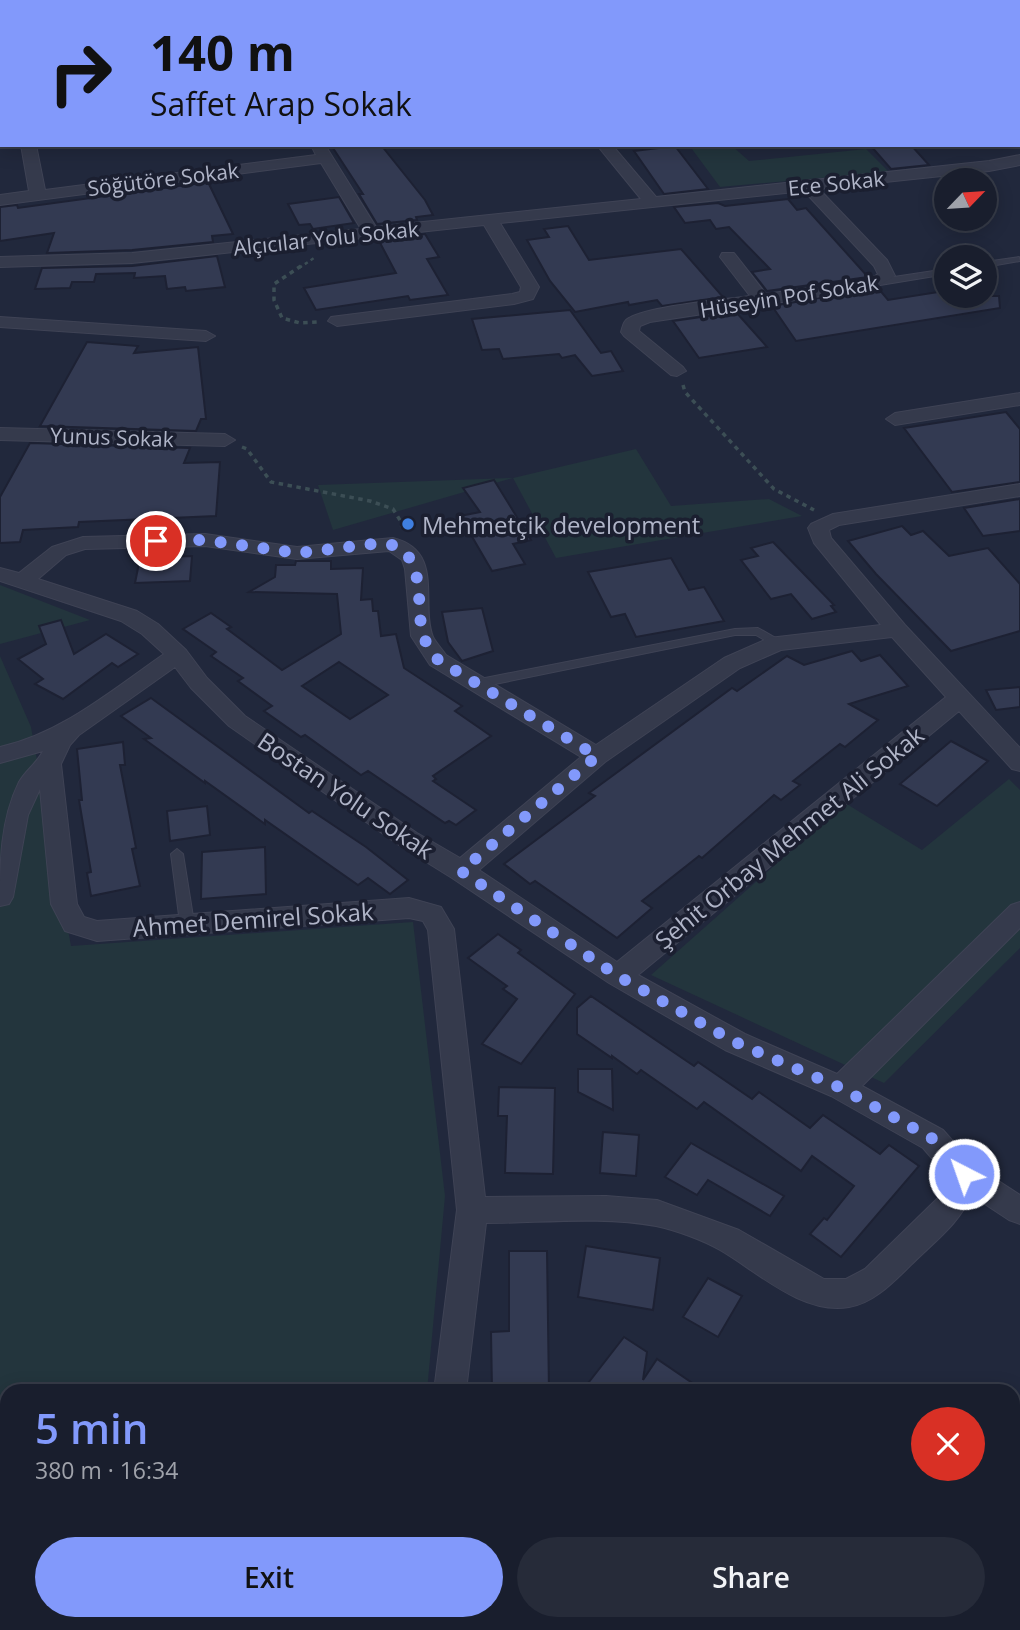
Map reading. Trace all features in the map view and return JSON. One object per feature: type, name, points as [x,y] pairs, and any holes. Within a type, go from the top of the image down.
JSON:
[{"type":"street","points":[[28,147],[38,195]]},
{"type":"street","points":[[612,147],[652,202]]},
{"type":"street","points":[[321,152],[372,233]]},
{"type":"street","name":"Söğütöre Sokak","points":[[0,200],[321,152]]},
{"type":"street","name":"Ece Sokak","points":[[652,202],[989,166],[1020,160]]},
{"type":"street","points":[[808,186],[881,264],[887,276],[874,283]]},
{"type":"street","name":"Alçıcılar Yolu Sokak","points":[[0,262],[132,258],[652,202]]},
{"type":"street","points":[[337,321],[514,299],[527,295],[530,287],[490,221]]},
{"type":"street","points":[[728,257],[762,300]]},
{"type":"street","name":"Hüseyin Pof Sokak","points":[[677,371],[630,332],[632,323],[646,317],[874,283]]},
{"type":"street","points":[[0,322],[206,336]]},
{"type":"street","points":[[895,419],[1020,399]]},
{"type":"street","name":"Yunus Sokak","points":[[0,434],[225,440]]},
{"type":"street","points":[[1020,490],[826,524],[821,539],[897,630],[1020,763]]},
{"type":"street","points":[[21,582],[59,551],[83,543],[205,540],[297,553],[393,544],[411,557],[416,569],[422,636],[438,660],[597,756]]},
{"type":"street","name":"Bostan Yolu Sokak","points":[[0,574],[130,616],[150,629],[178,655],[200,683],[237,720],[408,839],[461,871],[618,976],[735,1042],[841,1088],[933,1139],[964,1174],[1020,1211]]},
{"type":"street","points":[[461,871],[597,756],[732,663],[776,643],[897,630]]},
{"type":"street","points":[[0,755],[30,748],[71,729],[178,655]]},
{"type":"street","name":"Şehit Orbay Mehmet Ali Sokak","points":[[618,976],[960,698]]},
{"type":"street","points":[[0,897],[16,815],[30,784],[49,764],[60,741],[71,729]]},
{"type":"street","name":"Ahmet Demirel Sokak","points":[[49,764],[64,904],[74,924],[97,931],[409,908],[432,914],[441,929],[472,1210]]},
{"type":"street","points":[[841,1088],[1020,912]]},
{"type":"street","points":[[451,1384],[472,1210],[606,1209],[657,1213],[728,1239],[800,1283],[822,1293],[849,1293],[876,1279],[953,1203],[964,1174]]},
{"type":"lane","points":[[997,263],[1019,259]]},
{"type":"lane","name":"Hüseyin Pof Sokak","points":[[874,283],[934,273]]},
{"type":"lane","points":[[480,683],[736,632],[758,631],[776,643]]},
{"type":"lane","points":[[177,854],[187,923]]},
{"type":"path","points":[[321,256],[274,284],[274,300],[282,318],[300,324],[337,321]]},
{"type":"path","points":[[677,371],[685,392],[774,489],[826,524]]},
{"type":"path","points":[[225,440],[247,449],[271,482],[370,501],[393,509],[403,525],[393,544]]},
{"type":"shaded area","points":[[690,147],[733,147],[749,161],[866,149],[889,172],[720,187]]},
{"type":"shaded area","points":[[636,449],[671,506],[769,499],[802,516],[556,558],[513,478]]},
{"type":"shaded area","points":[[513,478],[333,530],[318,485]]},
{"type":"shaded area","points":[[0,585],[90,620],[0,644]]},
{"type":"shaded area","points":[[0,656],[31,727],[71,946],[413,922],[445,1196],[428,1384],[0,1384]]},
{"type":"shaded area","points":[[1009,779],[1020,790],[1020,948],[884,1083],[651,975],[845,803],[922,850]]},
{"type":"building","points":[[332,147],[383,147],[425,200],[433,215],[416,217],[417,220],[377,224],[359,194],[363,194]]},
{"type":"building","points":[[676,147],[708,189],[664,194],[634,151]]},
{"type":"building","points":[[872,147],[913,147],[929,165],[891,169]]},
{"type":"building","points":[[208,182],[233,234],[212,236],[213,242],[132,250],[47,253],[54,233],[0,241],[0,207],[17,205],[18,208]]},
{"type":"building","points":[[339,197],[354,223],[313,229],[310,224],[299,225],[288,204]]},
{"type":"building","points":[[788,199],[797,210],[806,208],[868,277],[767,291],[752,272],[770,269],[729,227],[716,229],[710,220],[685,223],[674,207],[718,203],[725,206]]},
{"type":"building","points":[[568,226],[589,260],[681,249],[723,297],[662,306],[657,300],[629,305],[628,302],[575,312],[550,281],[527,240],[549,237],[544,229]]},
{"type":"building","points":[[425,234],[439,257],[427,259],[448,295],[410,300],[408,296],[316,310],[304,288],[396,273],[378,239]]},
{"type":"building","points":[[217,256],[225,287],[186,291],[185,287],[167,289],[165,276],[134,278],[135,273],[96,274],[94,282],[72,282],[70,288],[35,289],[42,268],[132,266]]},
{"type":"building","points":[[878,288],[888,300],[934,293],[934,308],[997,308],[999,296],[1000,308],[796,341],[772,306]]},
{"type":"building","points":[[570,310],[601,353],[611,351],[623,371],[592,376],[575,355],[562,358],[559,354],[503,359],[499,349],[482,350],[472,319]]},
{"type":"building","points":[[736,312],[767,347],[699,358],[673,321]]},
{"type":"building","points":[[87,342],[138,346],[134,353],[198,347],[206,419],[201,419],[196,431],[40,426]]},
{"type":"building","points":[[1006,412],[1020,429],[1020,482],[952,492],[904,428]]},
{"type":"building","points":[[30,443],[190,448],[184,463],[220,462],[216,516],[79,522],[78,527],[23,530],[20,542],[0,543],[0,497]]},
{"type":"building","points":[[494,480],[531,540],[513,544],[525,564],[492,571],[460,516],[480,512],[463,488]]},
{"type":"building","points":[[1020,499],[1020,531],[983,536],[964,508]]},
{"type":"building","points":[[902,526],[911,535],[923,531],[949,556],[988,548],[1020,584],[1020,631],[951,651],[876,574],[848,541]]},
{"type":"building","points":[[773,542],[834,605],[831,606],[836,612],[812,619],[791,594],[771,599],[741,560],[758,556],[751,548]]},
{"type":"building","points":[[192,556],[190,581],[135,583],[140,558]]},
{"type":"building","points":[[671,558],[689,590],[704,587],[724,621],[636,637],[625,614],[611,617],[588,572]]},
{"type":"building","points":[[296,561],[331,561],[331,569],[363,568],[361,600],[372,599],[373,611],[378,611],[381,636],[396,634],[404,668],[462,706],[455,711],[491,736],[433,776],[436,779],[433,781],[476,810],[456,825],[449,821],[445,823],[368,771],[361,775],[305,735],[301,737],[264,711],[272,706],[238,681],[243,678],[211,656],[216,652],[183,629],[211,613],[231,627],[227,629],[282,670],[341,634],[337,594],[249,592],[275,577],[276,565],[295,565]],"holes":[[[339,662],[388,695],[350,719],[302,686]]]},
{"type":"building","points":[[482,608],[493,651],[462,661],[448,642],[442,612]]},
{"type":"building","points":[[61,620],[74,654],[106,634],[138,654],[118,667],[112,663],[63,699],[35,684],[43,679],[18,659],[46,644],[39,626]]},
{"type":"building","points":[[852,651],[861,661],[880,655],[908,686],[849,704],[878,720],[845,747],[840,744],[793,781],[800,785],[781,800],[774,795],[702,858],[699,856],[642,901],[652,908],[617,938],[535,881],[530,884],[504,864],[595,796],[589,793],[732,688],[737,691],[787,656],[804,665]]},
{"type":"building","points":[[1020,687],[1020,707],[996,710],[986,690]]},
{"type":"building","points":[[151,698],[309,813],[312,811],[366,847],[408,880],[390,894],[368,878],[358,885],[265,820],[265,824],[205,783],[144,739],[151,738],[121,716]]},
{"type":"building","points":[[951,741],[988,761],[937,806],[900,784]]},
{"type":"building","points":[[123,742],[125,765],[120,765],[136,848],[132,849],[140,886],[91,896],[87,873],[91,872],[79,800],[82,800],[77,749]]},
{"type":"building","points":[[207,806],[210,835],[170,841],[167,811]]},
{"type":"building","points":[[265,847],[266,894],[201,899],[202,852]]},
{"type":"building","points":[[498,934],[521,950],[518,953],[575,994],[521,1064],[482,1044],[517,999],[503,989],[507,986],[468,958]]},
{"type":"building","points":[[591,996],[694,1066],[698,1062],[752,1099],[759,1092],[810,1128],[823,1115],[880,1154],[889,1145],[919,1166],[841,1257],[810,1234],[824,1218],[827,1220],[854,1186],[812,1156],[801,1171],[704,1102],[697,1109],[641,1070],[637,1074],[577,1034],[577,1008]]},
{"type":"building","points":[[578,1069],[612,1069],[613,1110],[578,1092]]},
{"type":"building","points":[[499,1087],[555,1088],[553,1174],[505,1173],[507,1116],[498,1116]]},
{"type":"building","points":[[603,1132],[639,1135],[636,1176],[600,1173]]},
{"type":"building","points":[[691,1143],[784,1196],[770,1216],[708,1180],[697,1195],[665,1177]]},
{"type":"building","points":[[586,1246],[660,1258],[653,1310],[578,1297]]},
{"type":"building","points":[[509,1251],[547,1251],[549,1384],[492,1384],[491,1332],[509,1331]]},
{"type":"building","points":[[708,1278],[742,1296],[718,1337],[683,1317]]},
{"type":"building","points":[[624,1337],[647,1352],[643,1380],[657,1359],[694,1384],[592,1384],[589,1382]]},
{"type":"place","name":"Mehmetçik development","points":[[408,524]]},
{"type":"route","points":[[156,541],[205,540],[297,553],[326,552],[382,543],[393,544],[411,557],[416,569],[422,636],[438,660],[597,756],[461,871],[618,976],[735,1042],[841,1088],[933,1139],[964,1174]]}]
